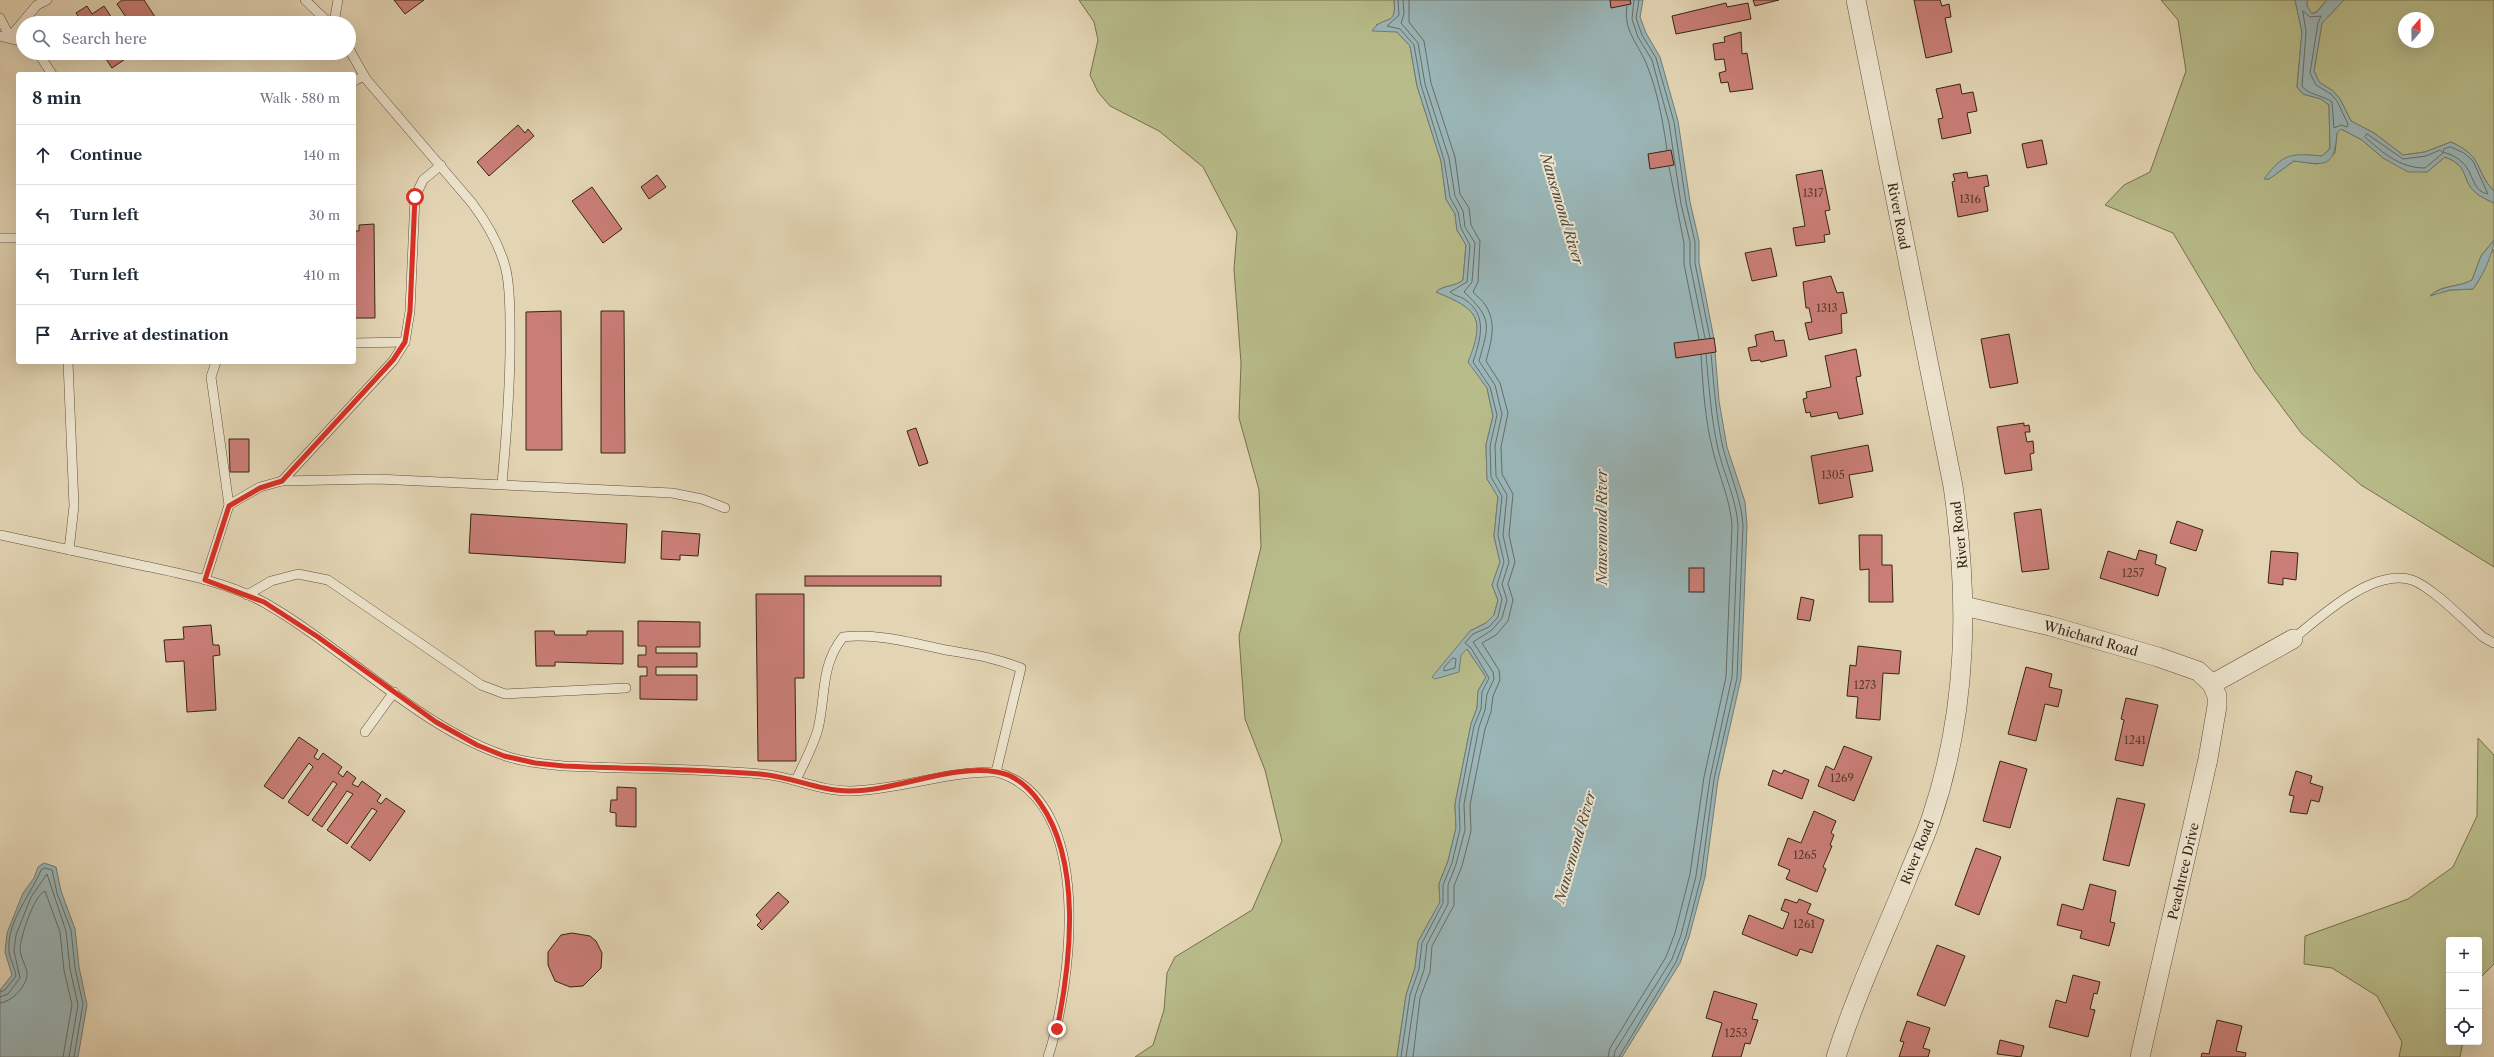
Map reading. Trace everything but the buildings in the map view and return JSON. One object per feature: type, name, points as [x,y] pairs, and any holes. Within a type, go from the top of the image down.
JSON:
[{"type":"street","name":"River Road","points":[[1836,1057],[1931,821],[1946,772],[1953,742],[1961,671],[1964,606],[1962,545],[1953,486],[1856,0]]},
{"type":"street","name":"Whichard Road","points":[[1964,606],[2050,626],[2158,657],[2198,671],[2212,684]]},
{"type":"street","points":[[2212,684],[2293,639]]},
{"type":"street","name":"Peachtree Drive","points":[[2140,1057],[2208,760],[2217,706],[2217,696],[2212,684]]},
{"type":"lane","points":[[28,16],[37,5],[47,0]]},
{"type":"lane","points":[[305,0],[322,16]]},
{"type":"lane","points":[[335,16],[338,0]]},
{"type":"lane","points":[[0,18],[10,37]]},
{"type":"lane","points":[[10,37],[16,30]]},
{"type":"lane","points":[[0,36],[16,39]]},
{"type":"lane","points":[[43,60],[51,72]]},
{"type":"lane","points":[[355,60],[364,76],[485,220],[498,245],[506,270],[510,292],[511,340],[509,402],[502,483]]},
{"type":"lane","points":[[356,80],[364,76]]},
{"type":"lane","points":[[282,481],[393,360],[405,342],[410,311],[415,197],[424,180],[441,166]]},
{"type":"lane","points":[[0,238],[16,238]]},
{"type":"lane","points":[[356,343],[405,342]]},
{"type":"lane","points":[[68,364],[74,506],[69,550]]},
{"type":"lane","points":[[205,580],[229,506],[211,377],[215,364]]},
{"type":"lane","points":[[229,506],[260,488],[282,481],[377,479],[502,483],[672,493],[725,508]]},
{"type":"lane","points":[[0,535],[205,580],[264,602],[318,637],[436,722],[477,745],[504,756],[535,763],[564,766],[763,774],[796,780],[828,789],[848,791],[879,789],[971,771],[996,772],[1011,776],[1027,786],[1049,816],[1063,856],[1068,903],[1068,950],[1064,996],[1057,1029],[1048,1057]]},
{"type":"lane","points":[[247,595],[271,582],[298,574],[328,580],[481,685],[505,694],[626,688]]},
{"type":"lane","points":[[2293,639],[2321,616],[2354,594],[2380,581],[2394,578],[2412,580],[2425,587],[2483,637],[2494,643]]},
{"type":"lane","points":[[796,780],[811,750],[818,728],[831,655],[843,638],[862,635],[904,640],[996,658],[1021,668],[996,772]]},
{"type":"lane","points":[[365,732],[394,692]]},
{"type":"green space","points":[[1079,0],[1394,0],[1394,11],[1392,17],[1376,25],[1397,32],[1410,46],[1417,86],[1441,161],[1446,199],[1455,214],[1457,230],[1466,245],[1463,280],[1456,284],[1442,288],[1436,292],[1461,304],[1469,310],[1475,317],[1477,325],[1477,335],[1469,362],[1487,388],[1493,416],[1486,445],[1487,479],[1498,496],[1494,536],[1500,562],[1492,585],[1498,600],[1494,615],[1486,623],[1470,631],[1461,655],[1467,649],[1486,677],[1478,691],[1477,708],[1471,724],[1455,804],[1456,828],[1448,861],[1439,884],[1440,902],[1418,942],[1415,968],[1406,995],[1397,1057],[1135,1057],[1153,1045],[1164,1010],[1167,973],[1175,957],[1252,910],[1282,841],[1265,770],[1245,719],[1239,636],[1261,547],[1259,490],[1239,418],[1241,363],[1234,269],[1237,232],[1203,167],[1159,131],[1110,106],[1098,92],[1090,75],[1098,40],[1094,22]]},
{"type":"green space","points":[[2161,0],[2295,0],[2302,32],[2297,87],[2303,94],[2321,99],[2329,105],[2330,149],[2322,156],[2305,155],[2289,158],[2276,165],[2265,179],[2269,179],[2294,161],[2317,164],[2335,153],[2337,133],[2341,129],[2362,140],[2383,158],[2427,172],[2445,157],[2459,165],[2468,183],[2475,192],[2494,203],[2494,240],[2481,256],[2472,280],[2440,289],[2431,295],[2450,290],[2473,289],[2494,249],[2494,567],[2361,485],[2302,434],[2255,371],[2173,233],[2105,205],[2124,185],[2150,172],[2186,71],[2178,20]]},
{"type":"green space","points":[[2307,0],[2327,0],[2316,12],[2311,14],[2307,6]]},
{"type":"green space","points":[[2344,0],[2494,0],[2494,191],[2469,153],[2451,142],[2425,152],[2403,155],[2374,133],[2351,121],[2340,99],[2333,91],[2319,82],[2314,71],[2322,23]]},
{"type":"green space","points":[[2478,738],[2494,755],[2494,964],[2482,976],[2482,937],[2446,937],[2446,1045],[2462,1045],[2460,1057],[2399,1057],[2402,1042],[2377,996],[2332,968],[2304,964],[2305,936],[2408,899],[2453,867],[2477,816]]},
{"type":"water","name":"Nansemond River","points":[[1394,0],[1643,0],[1640,17],[1646,33],[1660,57],[1678,121],[1690,202],[1699,241],[1699,262],[1714,339],[1719,401],[1727,447],[1745,502],[1747,525],[1741,678],[1718,780],[1705,877],[1689,937],[1680,963],[1622,1057],[1397,1057],[1406,995],[1415,968],[1418,942],[1440,902],[1439,884],[1448,861],[1456,828],[1455,804],[1471,724],[1477,708],[1478,691],[1486,677],[1467,649],[1461,655],[1459,672],[1435,679],[1432,677],[1470,631],[1486,623],[1494,615],[1498,600],[1492,585],[1500,562],[1494,536],[1498,497],[1487,479],[1486,445],[1493,416],[1487,388],[1468,362],[1474,347],[1477,325],[1469,310],[1450,298],[1436,292],[1442,288],[1456,284],[1463,280],[1466,245],[1457,230],[1455,214],[1446,199],[1441,161],[1417,86],[1410,46],[1397,32],[1372,31],[1381,23],[1392,18],[1394,15]]},
{"type":"water","points":[[2295,0],[2307,0],[2307,6],[2312,14],[2317,12],[2327,0],[2344,0],[2322,23],[2314,71],[2319,82],[2333,91],[2340,99],[2351,121],[2374,133],[2403,155],[2425,152],[2451,142],[2462,148],[2470,153],[2478,165],[2483,177],[2494,191],[2494,203],[2475,192],[2468,183],[2462,169],[2453,161],[2445,157],[2427,172],[2408,172],[2383,158],[2362,140],[2341,129],[2337,133],[2336,145],[2333,153],[2330,159],[2326,162],[2313,163],[2294,161],[2269,179],[2264,179],[2277,164],[2288,157],[2295,155],[2322,156],[2330,149],[2329,105],[2321,99],[2303,94],[2297,87],[2302,32]]},
{"type":"water","points":[[2494,240],[2492,252],[2486,266],[2473,289],[2450,290],[2430,296],[2445,288],[2472,280],[2481,256]]},
{"type":"water","points":[[44,863],[56,867],[61,891],[75,929],[79,967],[87,1005],[78,1057],[0,1057],[0,990],[12,975],[5,952],[7,933],[23,893],[34,878],[38,867]]},
{"type":"route","points":[[415,197],[410,311],[405,342],[393,360],[282,481],[260,488],[241,497],[229,506],[205,580],[264,602],[318,637],[436,722],[477,745],[504,756],[535,763],[564,766],[677,769],[763,774],[796,780],[828,789],[848,791],[879,789],[971,771],[996,772],[1011,776],[1027,786],[1049,816],[1057,833],[1063,856],[1068,903],[1068,950],[1064,996],[1057,1029]]}]
